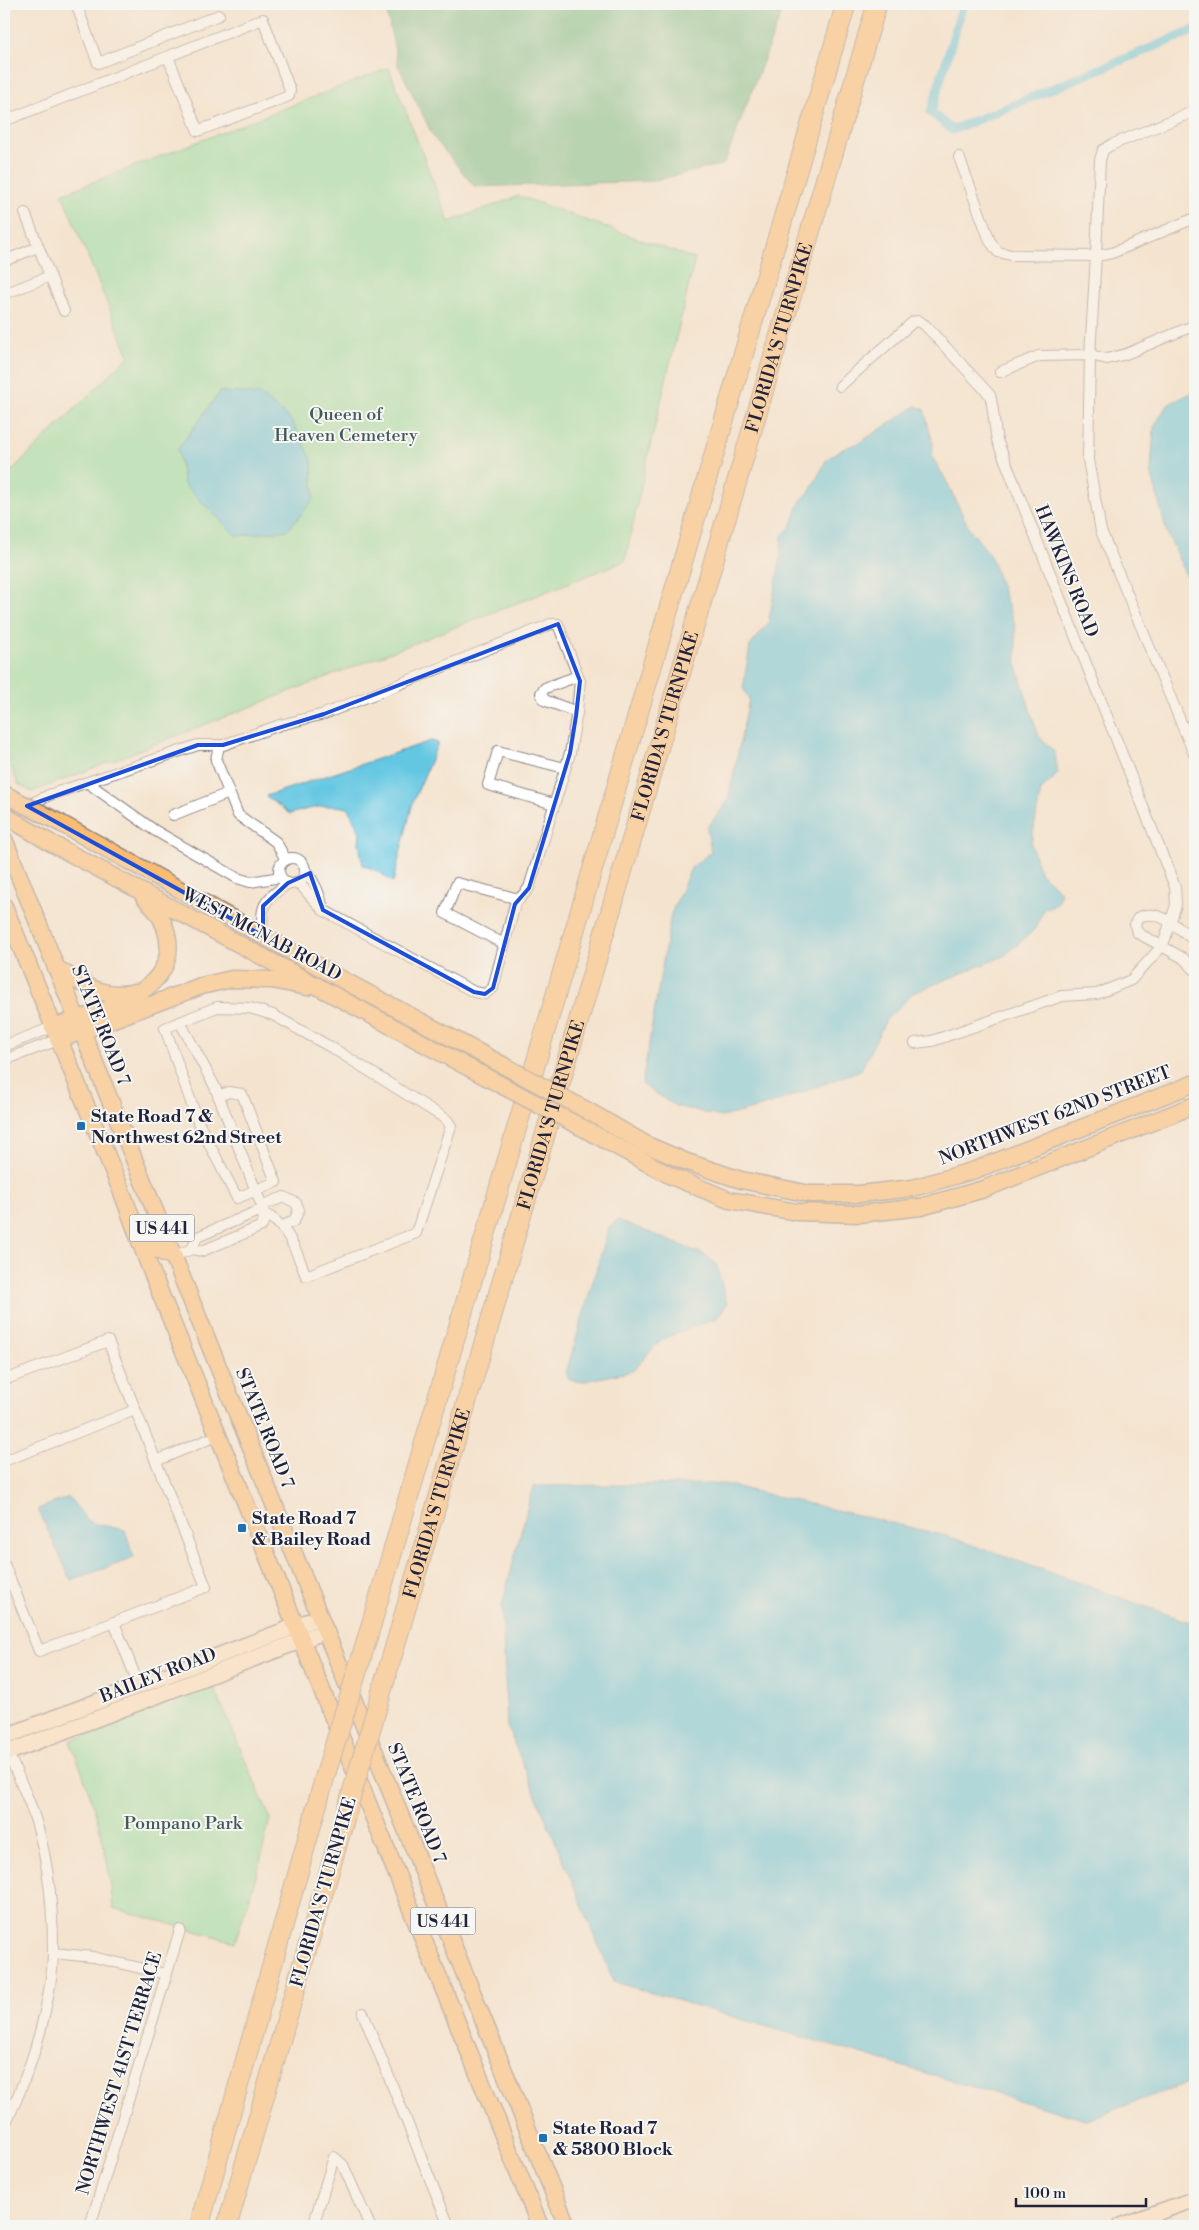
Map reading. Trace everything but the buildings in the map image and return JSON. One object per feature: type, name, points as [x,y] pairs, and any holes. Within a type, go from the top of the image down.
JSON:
[{"type":"highway","name":"FLORIDA'S TURNPIKE","points":[[199,2226],[326,1773],[367,1639],[846,4]]},
{"type":"highway","name":"FLORIDA'S TURNPIKE","points":[[227,2226],[385,1680],[878,4]]},
{"type":"main road","name":"WEST MCNAB ROAD","points":[[4,794],[62,824],[263,936],[588,1110]]},
{"type":"main road","name":"WEST MCNAB ROAD","points":[[4,816],[49,842],[671,1176],[729,1200],[798,1212],[859,1214],[921,1207],[984,1189],[1195,1105]]},
{"type":"main road","name":"STATE ROAD 7","points":[[4,839],[567,2226]]},
{"type":"main road","points":[[80,1025],[130,1000],[156,979],[164,967],[168,950],[162,919],[139,890]]},
{"type":"main road","name":"US 441","points":[[4,906],[123,1195],[150,1268],[298,1634],[540,2226]]},
{"type":"main road","points":[[56,968],[100,993],[126,994],[145,989]]},
{"type":"main road","points":[[56,1033],[201,986],[232,979],[272,980],[327,991]]},
{"type":"main road","name":"NORTHWEST 62ND STREET","points":[[588,1110],[647,1145],[687,1162],[740,1180],[810,1194],[859,1194],[913,1188],[976,1170],[1195,1083]]},
{"type":"main road","points":[[123,1195],[153,1247],[163,1254],[174,1256]]},
{"type":"main road","points":[[150,1268],[164,1272],[174,1278],[193,1304]]},
{"type":"street","points":[[76,4],[98,63],[219,15]]},
{"type":"street","points":[[4,121],[263,18],[290,90],[289,96],[198,131],[168,57]]},
{"type":"street","points":[[1195,111],[1103,150],[1100,160],[1090,355],[1088,460],[1102,531],[1195,756]]},
{"type":"street","points":[[958,157],[990,241],[998,252],[1011,255],[1096,256],[1112,253],[1195,218]]},
{"type":"street","points":[[25,213],[64,310]]},
{"type":"street","points":[[4,261],[38,248]]},
{"type":"street","points":[[4,294],[50,276]]},
{"type":"street","name":"HAWKINS ROAD","points":[[840,386],[913,322],[918,321],[925,325],[990,395],[997,440],[1174,887],[1176,906],[1172,923]]},
{"type":"street","points":[[1000,372],[1039,356],[1090,355],[1107,359],[1126,354],[1195,325]]},
{"type":"street","name":"WEST MCNAB ROAD","points":[[4,816],[49,795],[198,745],[219,745],[280,725],[324,714],[551,624],[558,624],[580,681],[577,712],[565,768],[529,888],[515,904],[493,988],[485,994],[474,992],[323,910],[289,881]]},
{"type":"street","points":[[577,712],[544,700],[541,693],[545,688],[578,676]]},
{"type":"street","points":[[219,745],[216,760],[238,815],[276,842],[286,860]]},
{"type":"street","points":[[554,804],[488,785],[498,751],[565,768]]},
{"type":"street","points":[[88,783],[154,830],[236,878],[250,882],[289,881]]},
{"type":"street","points":[[173,815],[229,793]]},
{"type":"street","points":[[286,860],[279,870],[289,881]]},
{"type":"street","points":[[286,860],[298,860],[313,879],[320,893],[323,910]]},
{"type":"street","name":"WEST MCNAB ROAD","points":[[263,936],[261,916],[263,906],[289,881],[303,877],[305,870]]},
{"type":"street","points":[[504,944],[445,913],[457,883],[519,899]]},
{"type":"street","points":[[1195,941],[1172,923],[1152,914],[1139,917],[1135,922],[1134,927],[1138,933],[1146,939],[1163,945],[1183,958],[1195,970]]},
{"type":"street","points":[[915,1042],[932,1041],[1062,996],[1096,994],[1116,988],[1131,980],[1163,945],[1172,923]]},
{"type":"street","points":[[180,1022],[218,1096],[256,1190],[264,1209],[290,1238],[306,1276],[416,1233],[451,1126],[446,1119],[350,1059],[273,1015],[250,1008],[217,1007],[165,1028],[198,1122],[237,1198],[256,1190],[276,1182],[242,1094],[229,1092],[218,1096]]},
{"type":"street","points":[[4,1046],[56,1033]]},
{"type":"street","points":[[4,1060],[56,1033]]},
{"type":"street","points":[[192,1249],[197,1237],[264,1209],[284,1197],[296,1203],[299,1210],[294,1221],[281,1228]]},
{"type":"street","points":[[174,1256],[192,1249],[202,1251],[262,1226],[264,1209]]},
{"type":"street","points":[[242,1218],[248,1232]]},
{"type":"street","points":[[4,1380],[108,1341],[206,1587],[39,1651],[4,1564]]},
{"type":"street","points":[[4,1461],[135,1410]]},
{"type":"street","points":[[156,1461],[219,1435]]},
{"type":"street","points":[[114,1622],[139,1686]]},
{"type":"street","name":"BAILEY ROAD","points":[[4,1737],[76,1718],[323,1624]]},
{"type":"street","name":"BAILEY ROAD","points":[[5,1750],[76,1718],[139,1686],[298,1634]]},
{"type":"street","points":[[4,2126],[13,2111],[36,2048],[46,2004],[53,1952],[51,1900],[42,1850],[30,1806],[5,1750]]},
{"type":"street","name":"NORTHWEST 41ST TERRACE","points":[[90,2226],[180,1930]]},
{"type":"street","points":[[53,1952],[92,1957],[166,1974]]},
{"type":"street","points":[[363,2013],[449,2226]]},
{"type":"street","points":[[313,2226],[334,2157],[343,2165],[370,2226]]},
{"type":"street","points":[[1120,2226],[1153,2221],[1195,2199]]},
{"type":"highlighted area","points":[[558,624],[580,681],[570,753],[529,888],[515,904],[493,988],[485,994],[474,992],[323,910],[310,873],[288,883],[263,906],[263,936],[27,806],[198,745],[223,745],[324,714]]},
{"type":"green space","points":[[385,4],[785,4],[724,164],[653,181],[475,187],[434,138],[398,65]]},
{"type":"green space","name":"Queen of Heaven Cemetery","points":[[389,68],[449,222],[519,196],[695,259],[625,561],[32,792],[18,784],[4,750],[4,478],[129,356],[62,194]]},
{"type":"green space","name":"Pompano Park","points":[[213,1685],[270,1818],[259,1867],[235,1942],[113,1908],[111,1886],[98,1823],[86,1782],[70,1741]]},
{"type":"water","points":[[1195,391],[1195,596],[1166,530],[1151,471],[1154,427],[1167,405]]},
{"type":"water","points":[[220,392],[259,394],[291,420],[312,459],[314,499],[288,530],[236,536],[184,484],[178,449]]},
{"type":"water","points":[[916,406],[924,409],[933,444],[932,457],[946,480],[969,528],[990,555],[1015,626],[1017,666],[1038,735],[1055,753],[1058,774],[1041,790],[1031,844],[1040,872],[1061,892],[1056,905],[1044,909],[1034,930],[1004,956],[913,993],[886,1020],[861,1070],[768,1105],[722,1117],[675,1106],[642,1084],[671,914],[691,868],[711,852],[707,828],[728,801],[749,699],[743,688],[750,646],[768,624],[781,556],[782,535],[791,526],[801,500],[810,491],[827,459],[843,449],[859,443]]},
{"type":"water","points":[[431,741],[438,743],[413,802],[393,882],[379,872],[363,865],[359,844],[360,832],[348,808],[326,806],[290,814],[266,796]]},
{"type":"water","points":[[618,1220],[705,1255],[716,1264],[727,1304],[717,1318],[667,1337],[655,1346],[633,1371],[580,1382],[569,1379],[566,1373],[609,1227]]},
{"type":"water","points":[[724,1484],[947,1536],[1195,1624],[1195,2080],[1086,2120],[614,1982],[507,1726],[502,1605],[533,1486]]},
{"type":"water","points":[[69,1497],[84,1517],[92,1523],[125,1530],[134,1558],[71,1580],[38,1509]]},
{"type":"waterway","points":[[963,4],[931,112],[952,130],[1195,30]]},
{"type":"place","name":"State Road 7 & Northwest 62nd Street","points":[[81,1126]]},
{"type":"place","name":"State Road 7 & Bailey Road","points":[[242,1528]]},
{"type":"place","name":"State Road 7 & 5800 Block","points":[[543,2138]]}]
